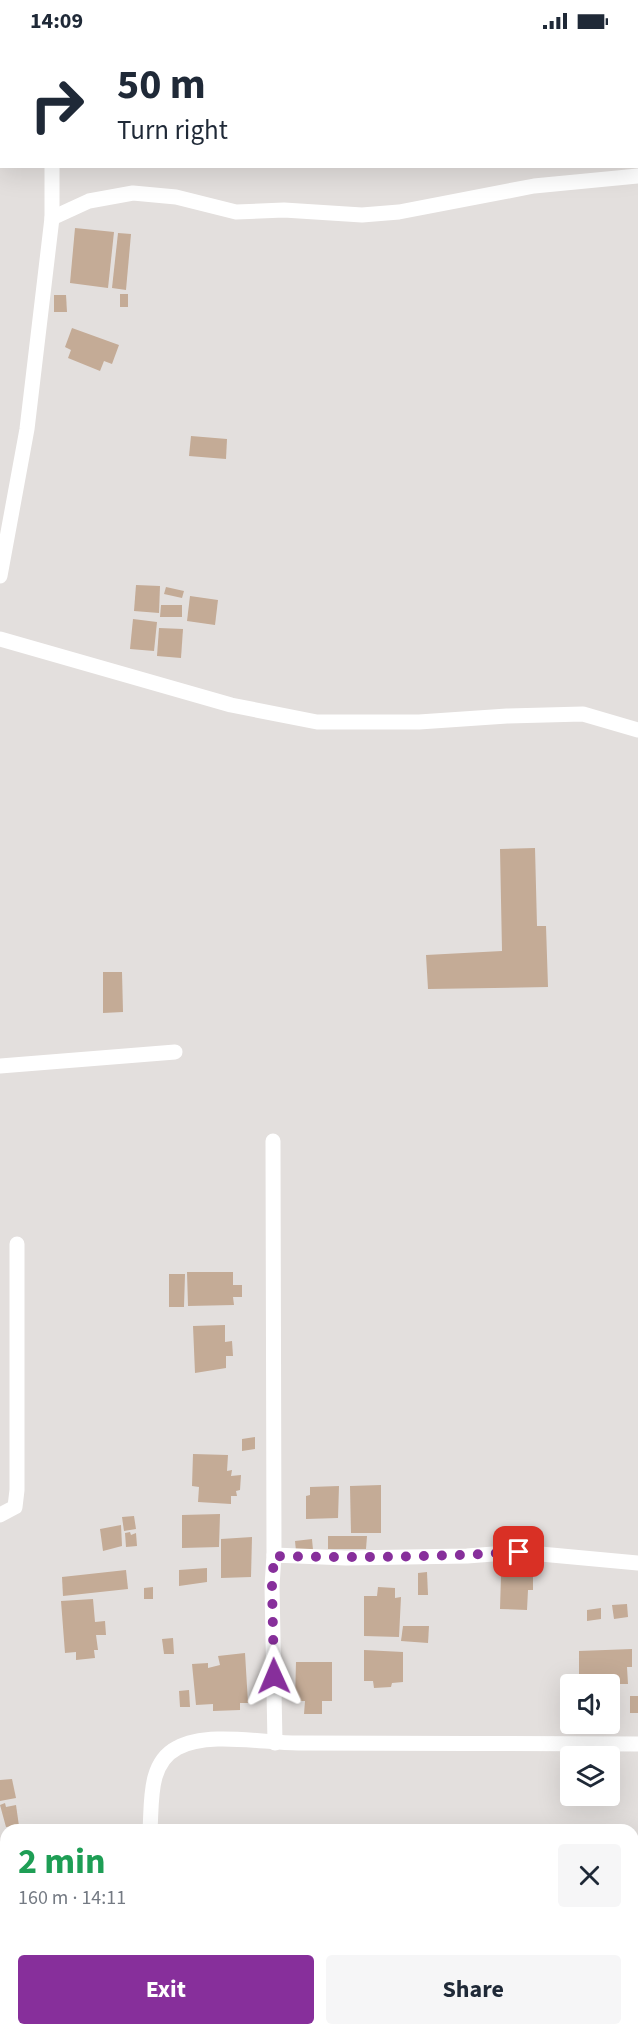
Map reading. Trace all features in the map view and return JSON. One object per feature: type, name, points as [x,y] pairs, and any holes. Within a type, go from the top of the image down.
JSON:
[{"type":"street","points":[[0,576],[27,429],[52,218],[52,168]]},
{"type":"street","points":[[52,218],[89,201],[132,193],[176,197],[236,212],[284,210],[362,215],[399,212],[534,186],[638,176]]},
{"type":"street","points":[[0,639],[231,705],[317,722],[419,722],[584,714],[636,733]]},
{"type":"street","points":[[0,1066],[175,1052]]},
{"type":"street","points":[[273,1142],[274,1556],[272,1586],[276,1743]]},
{"type":"street","points":[[0,1515],[15,1507],[17,1490],[16,1244]]},
{"type":"street","points":[[274,1556],[346,1558],[467,1556],[519,1552],[638,1563]]},
{"type":"street","points":[[150,1824],[153,1781],[161,1762],[174,1749],[190,1742],[214,1739],[276,1743],[638,1744]]},
{"type":"building","points":[[75,228],[114,232],[108,288],[70,283]]},
{"type":"building","points":[[118,233],[131,234],[126,290],[112,288]]},
{"type":"building","points":[[120,294],[128,294],[128,307],[120,307]]},
{"type":"building","points":[[54,295],[66,295],[67,312],[54,312]]},
{"type":"building","points":[[72,328],[119,345],[112,364],[104,361],[100,371],[68,358],[71,350],[65,347]]},
{"type":"building","points":[[191,436],[227,439],[226,459],[189,456]]},
{"type":"building","points":[[136,585],[160,586],[159,613],[134,611]]},
{"type":"building","points":[[166,587],[184,591],[182,598],[164,594]]},
{"type":"building","points":[[190,596],[218,600],[215,625],[187,621]]},
{"type":"building","points":[[161,605],[182,605],[182,617],[160,617]]},
{"type":"building","points":[[133,619],[157,622],[154,651],[130,649]]},
{"type":"building","points":[[159,628],[183,629],[181,658],[157,656]]},
{"type":"building","points":[[535,848],[537,926],[546,926],[548,987],[428,989],[426,955],[502,951],[500,849]]},
{"type":"building","points":[[103,972],[122,972],[123,1012],[103,1013]]},
{"type":"building","points":[[187,1272],[233,1272],[233,1285],[242,1285],[242,1297],[233,1297],[234,1305],[188,1306]]},
{"type":"building","points":[[169,1274],[185,1274],[184,1307],[169,1307]]},
{"type":"building","points":[[225,1325],[225,1342],[232,1341],[233,1356],[226,1356],[226,1368],[195,1373],[193,1326]]},
{"type":"building","points":[[255,1437],[255,1449],[242,1451],[242,1439]]},
{"type":"building","points":[[193,1454],[228,1455],[227,1471],[232,1470],[231,1476],[241,1475],[240,1490],[236,1491],[237,1496],[231,1496],[231,1504],[198,1502],[199,1487],[192,1486]]},
{"type":"building","points":[[381,1485],[381,1533],[351,1533],[350,1486]]},
{"type":"building","points":[[339,1486],[338,1518],[306,1519],[306,1496],[310,1495],[310,1487]]},
{"type":"building","points":[[220,1514],[219,1547],[182,1548],[182,1515]]},
{"type":"building","points":[[134,1516],[136,1529],[124,1531],[122,1517]]},
{"type":"building","points":[[121,1525],[122,1546],[103,1551],[100,1529]]},
{"type":"building","points":[[130,1532],[131,1535],[136,1533],[137,1546],[126,1547],[125,1533]]},
{"type":"building","points":[[328,1536],[367,1536],[366,1549],[328,1549]]},
{"type":"building","points":[[252,1537],[251,1577],[221,1578],[221,1539]]},
{"type":"building","points":[[312,1539],[313,1550],[296,1551],[295,1541]]},
{"type":"building","points":[[207,1568],[207,1582],[179,1586],[179,1570]]},
{"type":"building","points":[[126,1570],[128,1589],[63,1596],[62,1577]]},
{"type":"building","points":[[427,1572],[428,1595],[418,1595],[418,1573]]},
{"type":"building","points":[[501,1576],[533,1576],[533,1590],[528,1590],[527,1610],[500,1609]]},
{"type":"building","points":[[153,1587],[153,1599],[144,1599],[144,1588]]},
{"type":"building","points":[[378,1587],[395,1588],[395,1598],[401,1597],[399,1637],[364,1636],[364,1596],[377,1596]]},
{"type":"building","points":[[93,1599],[95,1622],[105,1621],[106,1635],[96,1635],[98,1650],[94,1650],[95,1658],[76,1660],[76,1652],[65,1653],[61,1601]]},
{"type":"building","points":[[627,1604],[628,1617],[614,1619],[612,1605]]},
{"type":"building","points":[[601,1608],[601,1619],[587,1621],[587,1610]]},
{"type":"building","points":[[403,1626],[429,1626],[428,1643],[401,1641]]},
{"type":"building","points":[[173,1638],[174,1654],[164,1654],[162,1639]]},
{"type":"building","points":[[632,1649],[632,1667],[627,1667],[628,1684],[620,1684],[620,1674],[579,1674],[579,1651]]},
{"type":"building","points":[[364,1650],[403,1652],[403,1682],[392,1683],[391,1687],[374,1688],[373,1681],[364,1681]]},
{"type":"building","points":[[245,1653],[248,1703],[240,1703],[240,1710],[213,1711],[213,1704],[196,1705],[192,1664],[208,1663],[208,1668],[220,1665],[218,1656]]},
{"type":"building","points":[[296,1662],[332,1662],[332,1701],[322,1701],[322,1714],[304,1714],[305,1701],[295,1701]]},
{"type":"building","points":[[189,1690],[190,1707],[180,1707],[179,1691]]},
{"type":"building","points":[[630,1696],[638,1696],[638,1713],[630,1713]]},
{"type":"building","points":[[12,1779],[16,1798],[0,1801],[0,1780]]},
{"type":"building","points":[[5,1803],[6,1807],[16,1805],[19,1824],[5,1824],[0,1805]]},
{"type":"route","points":[[274,1676],[272,1586],[274,1556],[346,1558],[467,1556],[519,1552]]}]
